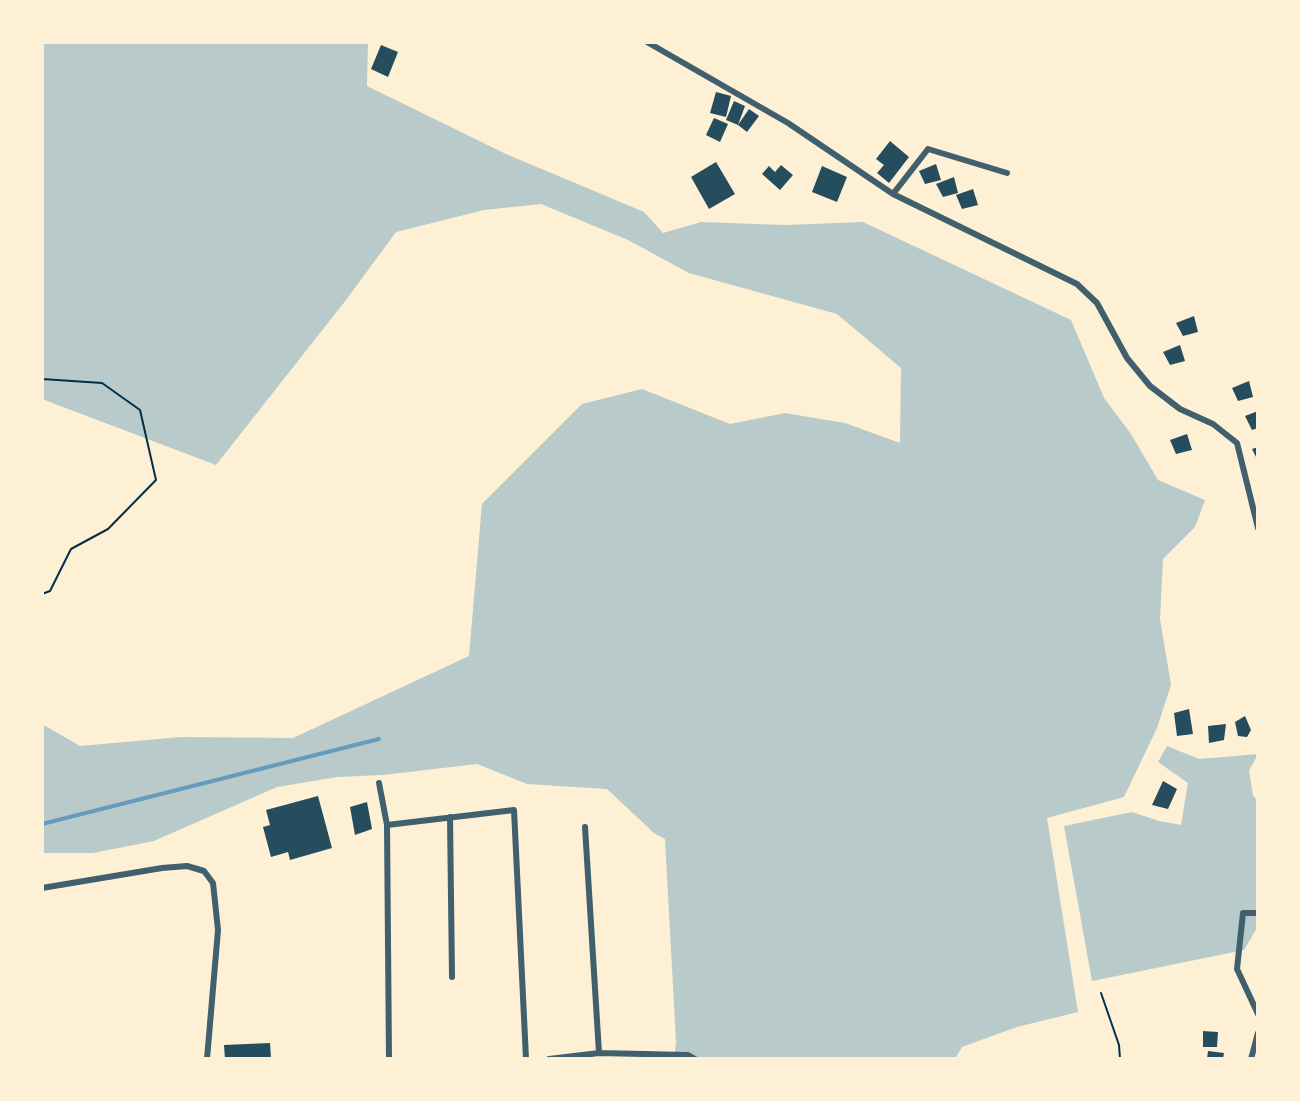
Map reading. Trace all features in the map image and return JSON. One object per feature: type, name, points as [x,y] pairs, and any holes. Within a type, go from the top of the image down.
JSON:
[{"type":"street","points":[[647,42],[788,123],[893,194],[1077,284],[1097,303],[1127,358],[1150,386],[1180,410],[1213,424],[1237,443],[1258,528]]},
{"type":"street","points":[[893,194],[928,149],[1007,173]]},
{"type":"street","points":[[379,783],[387,825],[389,1059]]},
{"type":"street","points":[[387,825],[514,810],[526,1059]]},
{"type":"street","points":[[450,817],[452,977]]},
{"type":"street","points":[[585,827],[599,1053]]},
{"type":"street","points":[[42,888],[162,868],[187,866],[204,871],[213,883],[218,930],[207,1059]]},
{"type":"street","points":[[1258,913],[1243,913],[1237,969],[1258,1014]]},
{"type":"street","points":[[1251,1059],[1258,1033]]},
{"type":"street","points":[[549,1059],[599,1053],[691,1057]]},
{"type":"path","points":[[42,379],[102,383],[140,410],[156,480],[108,529],[71,549],[50,591],[42,594]]},
{"type":"path","points":[[1101,993],[1119,1045],[1120,1059]]},
{"type":"shaded area","points":[[42,42],[368,42],[367,86],[506,154],[644,212],[663,233],[701,222],[785,225],[863,222],[1071,320],[1104,398],[1131,434],[1158,480],[1205,500],[1195,527],[1163,559],[1160,619],[1171,685],[1157,728],[1124,797],[1047,818],[1078,1012],[1017,1027],[962,1047],[955,1059],[674,1059],[676,1042],[665,839],[654,833],[607,789],[527,784],[477,764],[383,775],[337,777],[277,787],[154,841],[93,853],[42,853],[42,724],[80,746],[181,737],[293,738],[469,656],[482,504],[582,404],[642,389],[730,424],[785,413],[845,423],[900,443],[901,368],[837,314],[689,273],[628,240],[541,204],[484,210],[396,232],[346,300],[216,465],[42,399]]},
{"type":"shaded area","points":[[1167,746],[1199,759],[1258,754],[1249,771],[1253,795],[1258,802],[1258,926],[1244,950],[1092,981],[1064,826],[1132,812],[1181,825],[1188,783],[1158,762]]},
{"type":"building","points":[[381,45],[398,52],[388,77],[371,69]]},
{"type":"building","points":[[716,92],[731,96],[726,117],[710,113]]},
{"type":"building","points":[[734,101],[745,106],[738,125],[726,120]]},
{"type":"building","points":[[749,109],[759,116],[747,132],[738,125]]},
{"type":"building","points":[[714,118],[728,124],[720,142],[706,135]]},
{"type":"building","points":[[890,141],[909,157],[889,183],[877,173],[884,165],[876,159]]},
{"type":"building","points":[[716,162],[735,194],[709,209],[691,177]]},
{"type":"building","points":[[936,164],[941,180],[925,184],[919,171]]},
{"type":"building","points":[[781,165],[793,175],[780,190],[762,174],[769,166],[775,172]]},
{"type":"building","points":[[822,166],[847,177],[837,202],[812,192]]},
{"type":"building","points":[[954,177],[958,193],[943,197],[936,184]]},
{"type":"building","points":[[973,189],[978,205],[962,209],[956,195]]},
{"type":"building","points":[[1194,316],[1198,332],[1183,336],[1176,323]]},
{"type":"building","points":[[1180,345],[1185,361],[1170,365],[1163,352]]},
{"type":"building","points":[[1249,381],[1253,397],[1238,401],[1232,388]]},
{"type":"building","points":[[1258,411],[1258,428],[1252,430],[1245,416]]},
{"type":"building","points":[[1187,434],[1192,450],[1176,454],[1170,440]]},
{"type":"building","points":[[1258,447],[1258,461],[1252,449]]},
{"type":"building","points":[[1189,709],[1193,734],[1177,736],[1174,713]]},
{"type":"building","points":[[1245,716],[1251,730],[1247,737],[1238,736],[1235,722]]},
{"type":"building","points":[[1226,724],[1224,740],[1209,743],[1208,726]]},
{"type":"building","points":[[1163,781],[1177,789],[1168,809],[1152,805]]},
{"type":"building","points":[[318,796],[332,848],[290,860],[288,852],[271,857],[263,827],[270,825],[266,810]]},
{"type":"building","points":[[367,802],[372,829],[355,835],[350,807]]},
{"type":"building","points":[[1203,1031],[1218,1032],[1217,1047],[1203,1047]]},
{"type":"building","points":[[270,1043],[271,1059],[225,1059],[224,1045]]},
{"type":"building","points":[[1208,1051],[1224,1053],[1223,1059],[1207,1059]]},
{"type":"waterway","points":[[42,824],[379,739]]}]
